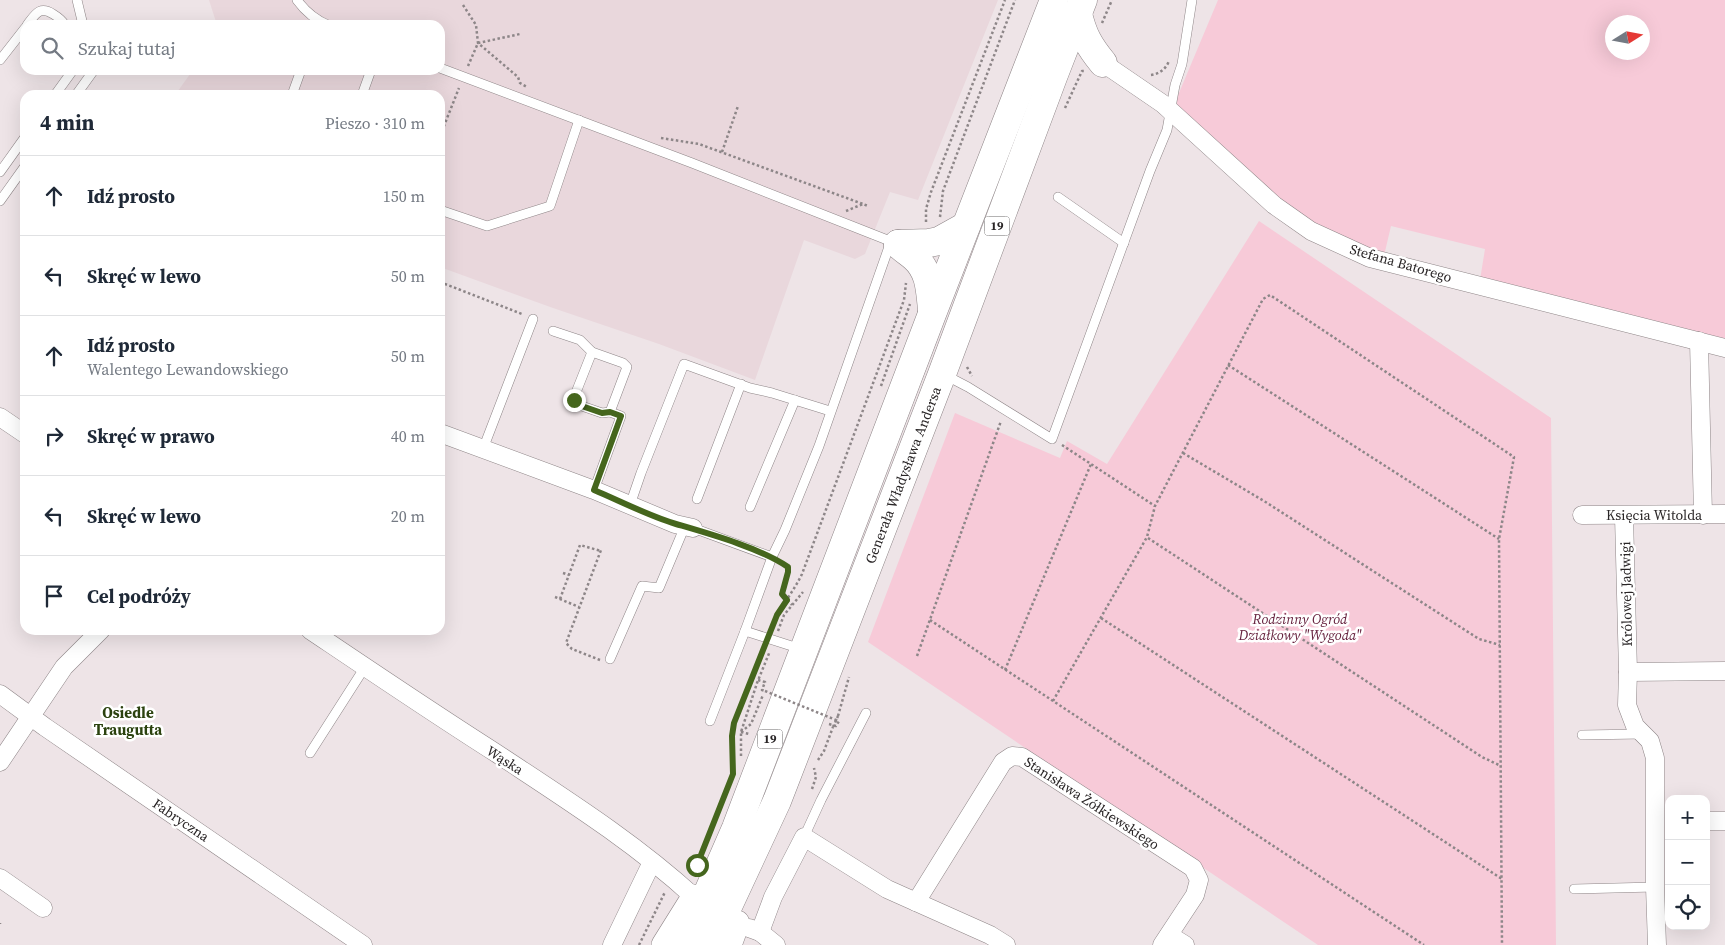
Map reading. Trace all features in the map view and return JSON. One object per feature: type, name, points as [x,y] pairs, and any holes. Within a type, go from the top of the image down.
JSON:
[{"type":"highway","name":"19","points":[[684,945],[736,828],[804,650],[922,307],[966,226],[1054,0]]},
{"type":"highway","points":[[1088,13],[1082,33],[1103,63]]},
{"type":"highway","name":"Generała Władysława Andersa","points":[[710,945],[778,800],[942,374],[1053,77],[1088,13]]},
{"type":"highway","points":[[1053,77],[1087,62],[1103,63]]},
{"type":"highway","points":[[922,307],[930,286],[927,274],[910,245],[938,241],[966,226]]},
{"type":"highway","points":[[755,938],[758,868],[778,800]]},
{"type":"highway","points":[[685,889],[707,874],[736,828]]},
{"type":"main road","points":[[664,945],[685,889]]},
{"type":"street","name":"Stefana Batorego","points":[[1103,63],[1163,104],[1274,205],[1310,231],[1339,245],[1370,258],[1725,348]]},
{"type":"street","points":[[1699,341],[1703,515]]},
{"type":"street","points":[[0,417],[20,431]]},
{"type":"street","points":[[445,434],[594,490],[675,524],[689,527]]},
{"type":"street","name":"Księcia Witolda","points":[[1582,515],[1725,514]]},
{"type":"street","name":"Królowej Jadwigi","points":[[1624,516],[1628,672],[1627,705],[1630,717],[1642,734],[1650,741],[1655,758],[1662,822],[1655,887],[1657,945]]},
{"type":"street","points":[[0,762],[64,667],[96,635]]},
{"type":"street","name":"Wąska","points":[[317,635],[579,807],[685,889]]},
{"type":"street","points":[[1628,672],[1725,671]]},
{"type":"street","name":"Fabryczna","points":[[0,694],[363,945]]},
{"type":"street","name":"Stanisława Żółkiewskiego","points":[[916,902],[1003,762],[1012,756],[1022,757],[1193,868],[1199,880],[1195,895],[1166,940]]},
{"type":"street","points":[[1710,821],[1725,821]]},
{"type":"street","points":[[755,938],[773,897],[804,837],[887,889],[990,935],[1006,945]]},
{"type":"street","points":[[612,945],[652,862]]},
{"type":"street","points":[[0,878],[43,908]]},
{"type":"street","points":[[1166,940],[1184,945]]},
{"type":"lane","points":[[76,0],[82,20]]},
{"type":"lane","points":[[297,0],[315,20]]},
{"type":"lane","points":[[942,374],[968,387],[1052,439],[1150,170],[1167,130],[1175,85],[1182,64],[1192,0]]},
{"type":"lane","points":[[31,20],[43,10],[47,10],[61,20]]},
{"type":"lane","points":[[0,60],[20,34]]},
{"type":"lane","points":[[445,70],[842,222],[910,245],[830,411],[819,446],[772,557],[710,721]]},
{"type":"lane","points":[[59,90],[69,75]]},
{"type":"lane","points":[[80,90],[90,75]]},
{"type":"lane","points":[[294,90],[299,75]]},
{"type":"lane","points":[[364,90],[369,75]]},
{"type":"lane","points":[[445,212],[487,226],[550,206],[579,120]]},
{"type":"lane","points":[[0,172],[20,144]]},
{"type":"lane","points":[[0,200],[20,173]]},
{"type":"lane","points":[[1058,197],[1124,243]]},
{"type":"lane","points":[[483,449],[533,319]]},
{"type":"lane","points":[[553,330],[580,340],[592,352],[623,363],[627,367],[610,412]]},
{"type":"lane","points":[[592,352],[573,397],[574,400],[576,404],[602,413],[610,412],[621,416],[594,490]]},
{"type":"lane","points":[[630,505],[684,364],[741,384],[830,411]]},
{"type":"lane","points":[[697,499],[741,384]]},
{"type":"lane","points":[[750,507],[795,400]]},
{"type":"lane","points":[[610,659],[642,586],[659,588],[689,527],[772,557]]},
{"type":"lane","points":[[745,631],[804,650]]},
{"type":"lane","points":[[310,753],[365,667]]},
{"type":"lane","points":[[804,837],[866,713]]},
{"type":"lane","points":[[1582,735],[1642,734]]},
{"type":"lane","points":[[1574,889],[1655,887]]},
{"type":"path","points":[[770,640],[777,615],[802,574],[904,300],[910,245],[926,228],[928,201],[1004,0]]},
{"type":"path","points":[[910,245],[940,217],[943,191],[1016,0]]},
{"type":"path","points":[[1088,13],[1112,0]]},
{"type":"path","points":[[463,5],[476,25],[478,43],[518,77],[520,82],[534,90]]},
{"type":"path","points":[[1144,75],[1153,75],[1161,71],[1168,66],[1170,61],[1182,64]]},
{"type":"path","points":[[722,152],[738,106]]},
{"type":"path","points":[[654,137],[699,144],[868,206]]},
{"type":"path","points":[[842,222],[845,211],[863,204]]},
{"type":"path","points":[[445,284],[533,319]]},
{"type":"path","points":[[1053,701],[1147,537],[1155,506],[1263,299],[1270,295],[1514,456],[1499,539],[1502,945]]},
{"type":"path","points":[[878,393],[922,307]]},
{"type":"path","points":[[1228,365],[1499,539]]},
{"type":"path","points":[[917,656],[997,430]]},
{"type":"path","points":[[1065,447],[1155,506]]},
{"type":"path","points":[[1183,453],[1264,501],[1479,639],[1500,645]]},
{"type":"path","points":[[1005,670],[1091,464]]},
{"type":"path","points":[[1147,537],[1482,757],[1502,766]]},
{"type":"path","points":[[560,600],[580,545],[601,551],[566,643],[572,649],[604,661],[610,659]]},
{"type":"path","points":[[772,557],[788,567],[782,594],[792,605]]},
{"type":"path","points":[[563,573],[569,575]]},
{"type":"path","points":[[730,782],[734,770],[732,736],[734,723],[770,640],[784,615],[806,588]]},
{"type":"path","points":[[555,597],[579,607]]},
{"type":"path","points":[[1101,618],[1503,880]]},
{"type":"path","points":[[930,620],[1424,945]]},
{"type":"path","points":[[762,696],[751,724],[741,732],[772,645],[774,652]]},
{"type":"path","points":[[818,760],[824,752],[833,727],[837,722],[849,677]]},
{"type":"path","points":[[758,680],[765,682],[762,690],[837,722]]},
{"type":"path","points":[[826,723],[836,726],[837,722]]},
{"type":"path","points":[[639,945],[667,889],[685,889]]},
{"type":"shaded area","points":[[209,0],[998,0],[918,200],[890,192],[865,254],[855,259],[804,240],[755,380],[445,269],[445,90],[179,90],[189,75],[445,75],[445,20],[215,20]]},
{"type":"green space","points":[[1218,0],[1725,0],[1725,348],[1479,286],[1485,249],[1391,226],[1383,260],[1311,230],[1171,112]]},
{"type":"green space","name":"Rodzinny Ogród Działkowy \"Wygoda\"","points":[[1259,221],[1551,418],[1556,945],[1318,945],[868,642],[955,413],[1060,458],[1067,441],[1107,464]]},
{"type":"district","name":"Osiedle Traugutta","points":[[128,720]]},
{"type":"route","points":[[574,400],[576,404],[602,413],[610,412],[621,416],[594,490],[675,524],[693,528],[772,557],[777,562],[788,567],[782,594],[787,600],[777,615],[734,723],[732,730],[733,774],[697,865]]}]
